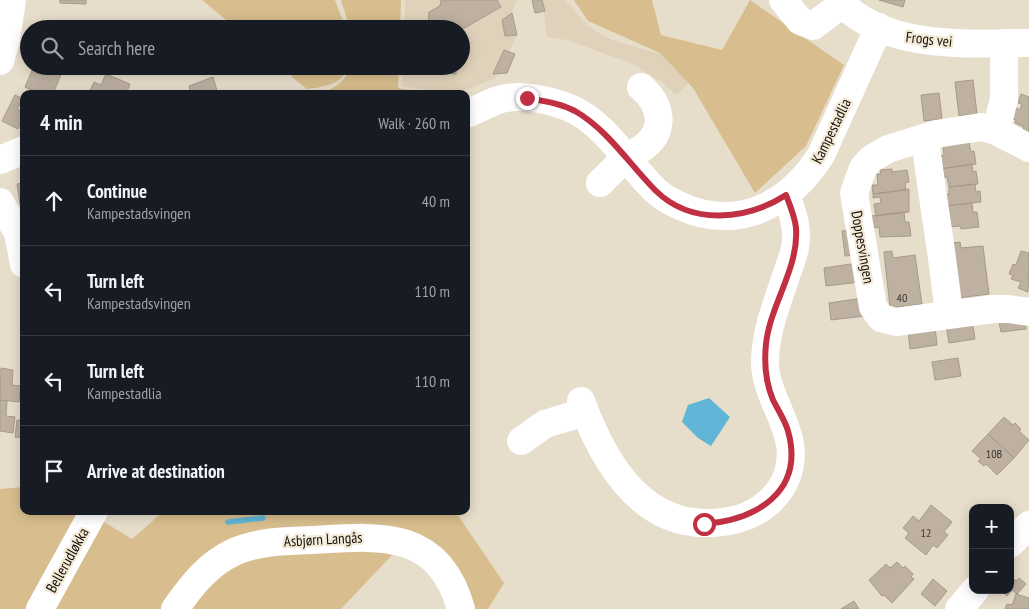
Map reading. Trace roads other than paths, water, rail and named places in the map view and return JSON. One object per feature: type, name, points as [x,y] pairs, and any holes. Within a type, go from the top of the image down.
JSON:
[{"type":"street","points":[[0,62],[6,40],[12,0]]},
{"type":"street","points":[[783,0],[800,21],[813,26],[840,2]]},
{"type":"street","name":"Frogs vei","points":[[840,2],[879,27],[899,36],[936,42],[1016,43]]},
{"type":"street","name":"Kampestadlia","points":[[470,112],[500,100],[527,98],[550,102],[573,110],[592,123],[657,191],[670,201],[705,214],[726,216],[747,213],[760,210],[786,195],[810,173],[821,155],[879,27]]},
{"type":"street","points":[[996,131],[1016,43]]},
{"type":"street","points":[[600,183],[626,158],[646,146],[655,135],[659,122],[658,109],[653,99],[641,87]]},
{"type":"street","name":"Doppesvingen","points":[[1029,148],[996,131],[981,127],[960,129],[925,138],[888,148],[871,159],[864,168],[854,194],[873,307],[881,318],[896,322],[1000,309],[1029,312]]},
{"type":"street","points":[[925,138],[936,218],[943,253],[949,314]]},
{"type":"street","points":[[0,160],[20,152]]},
{"type":"street","points":[[521,441],[545,424],[583,406],[619,476],[632,492],[647,505],[665,515],[704,524],[724,522],[750,514],[770,502],[787,476],[791,460],[788,430],[773,399],[765,362],[770,325],[796,240],[796,225],[786,195]]},
{"type":"street","points":[[0,203],[18,233],[20,243]]},
{"type":"street","name":"Bellerudløkka","points":[[40,609],[92,515]]},
{"type":"street","points":[[1014,540],[1029,525]]},
{"type":"street","name":"Asbjørn Langås","points":[[175,609],[202,573],[235,552],[273,542],[366,536],[395,539],[409,544],[431,558],[450,581],[461,609]]},
{"type":"street","points":[[959,609],[972,594]]},
{"type":"water","points":[[709,398],[730,417],[711,446],[698,438],[682,422],[688,405]]},
{"type":"waterway","points":[[228,522],[263,518]]}]
